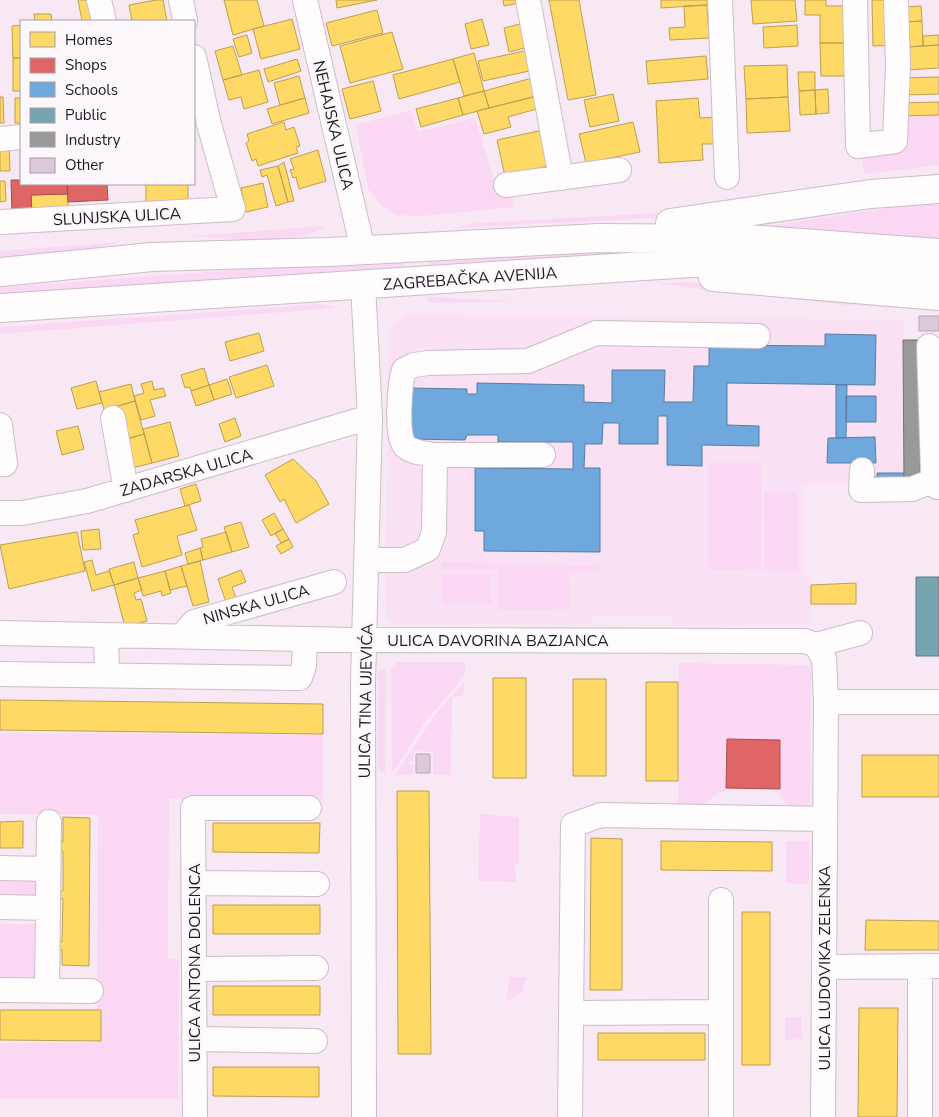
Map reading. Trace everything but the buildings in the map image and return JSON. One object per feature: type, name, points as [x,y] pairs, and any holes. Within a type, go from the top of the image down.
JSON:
[{"type":"main road","points":[[560,240],[600,226],[683,221],[871,194],[939,189]]},
{"type":"main road","name":"ZAGREBAČKA AVENIJA","points":[[0,272],[152,256],[363,250],[648,237],[738,239],[939,252]]},
{"type":"main road","name":"ZAGREBAČKA AVENIJA","points":[[0,308],[746,261],[824,264],[939,273]]},
{"type":"main road","points":[[596,270],[634,275],[692,276],[939,296]]},
{"type":"street","points":[[100,0],[104,20]]},
{"type":"street","points":[[181,0],[186,20]]},
{"type":"street","name":"NEHAJSKA ULICA","points":[[305,0],[363,250]]},
{"type":"street","points":[[528,0],[561,178]]},
{"type":"street","points":[[720,0],[727,177]]},
{"type":"street","points":[[855,0],[858,146],[895,141],[898,66],[896,0]]},
{"type":"street","points":[[195,66],[202,126]]},
{"type":"street","name":"SLUNJSKA ULICA","points":[[0,222],[234,209],[202,126]]},
{"type":"street","points":[[0,138],[20,137]]},
{"type":"street","points":[[506,184],[618,170]]},
{"type":"street","name":"ULICA TINA UJEVIĆA","points":[[363,285],[370,417],[364,682],[364,1117]]},
{"type":"street","points":[[543,455],[435,455],[418,452],[405,446],[400,437],[401,380],[404,370],[414,365],[528,361],[596,333],[758,336]]},
{"type":"street","points":[[862,470],[861,490],[912,489],[937,483],[933,473],[929,346]]},
{"type":"street","name":"ZADARSKA ULICA","points":[[0,513],[22,513],[53,508],[126,490],[370,417]]},
{"type":"street","points":[[113,418],[126,490]]},
{"type":"street","points":[[0,426],[5,464],[0,464]]},
{"type":"street","points":[[367,560],[405,560],[428,549],[434,532],[435,455]]},
{"type":"street","name":"NINSKA ULICA","points":[[186,636],[186,631],[194,622],[334,582]]},
{"type":"street","name":"ULICA DAVORINA BAZJANCA","points":[[0,633],[305,639],[805,641],[816,645]]},
{"type":"street","points":[[816,645],[860,633]]},
{"type":"street","points":[[106,636],[107,676]]},
{"type":"street","points":[[0,674],[300,678],[304,666],[305,639]]},
{"type":"street","name":"ULICA LUDOVIKA ZELENKA","points":[[816,645],[824,659],[826,702],[823,1117]]},
{"type":"street","points":[[826,702],[939,702]]},
{"type":"street","name":"ULICA ANTONA DOLENCA","points":[[195,1117],[193,808],[309,808]]},
{"type":"street","points":[[570,1117],[573,825],[600,815],[825,819]]},
{"type":"street","points":[[47,990],[49,822]]},
{"type":"street","points":[[0,868],[48,869]]},
{"type":"street","points":[[194,883],[317,884]]},
{"type":"street","points":[[721,900],[722,1117]]},
{"type":"street","points":[[0,908],[48,908]]},
{"type":"street","points":[[824,967],[929,966],[929,1083],[920,1117]]},
{"type":"street","points":[[194,970],[316,968]]},
{"type":"street","points":[[0,990],[91,991]]},
{"type":"street","points":[[571,1013],[721,1012]]},
{"type":"street","points":[[194,1039],[315,1041]]},
{"type":"shaded area","points":[[411,110],[418,132],[475,118],[495,183],[508,180],[514,207],[422,216],[396,215],[381,205],[368,189],[356,125]]},
{"type":"shaded area","points":[[939,115],[939,165],[864,174],[862,154],[900,116]]},
{"type":"shaded area","points":[[939,173],[939,180],[681,217],[453,228],[477,223],[660,213],[846,184]]},
{"type":"shaded area","points":[[939,200],[939,242],[761,227]]},
{"type":"shaded area","points":[[325,226],[314,232],[281,238],[242,239],[192,236]]},
{"type":"shaded area","points":[[121,242],[88,251],[0,258],[0,251]]},
{"type":"shaded area","points":[[715,248],[430,267],[429,258]]},
{"type":"shaded area","points":[[402,258],[403,270],[0,298],[0,287]]},
{"type":"shaded area","points":[[687,282],[939,306],[939,310],[847,305],[661,284]]},
{"type":"shaded area","points":[[425,297],[518,301],[430,303]]},
{"type":"shaded area","points":[[322,304],[336,308],[0,334],[0,327]]},
{"type":"shaded area","points":[[408,314],[903,320],[904,484],[803,485],[803,575],[809,576],[809,583],[811,584],[811,625],[672,625],[672,616],[591,616],[591,624],[396,624],[387,617],[386,613],[388,333],[393,324]]},
{"type":"shaded area","points":[[708,463],[761,463],[761,569],[708,570]]},
{"type":"shaded area","points":[[764,492],[797,492],[798,571],[765,571]]},
{"type":"shaded area","points":[[441,562],[597,566],[598,571],[569,571],[570,609],[499,610],[498,571],[520,570],[442,569]]},
{"type":"shaded area","points":[[490,573],[491,604],[442,604],[442,575]]},
{"type":"shaded area","points":[[397,662],[465,662],[465,675],[426,721],[392,774],[391,668]]},
{"type":"shaded area","points":[[679,663],[808,665],[811,674],[810,812],[795,812],[780,796],[780,740],[727,739],[726,791],[717,793],[699,811],[678,812]]},
{"type":"shaded area","points":[[378,671],[386,671],[385,775],[378,769]]},
{"type":"shaded area","points":[[465,681],[463,695],[452,698],[451,775],[433,775],[433,752],[414,751],[413,761],[409,761],[409,765],[413,765],[413,775],[395,775],[437,712]]},
{"type":"shaded area","points":[[0,733],[323,735],[323,799],[169,799],[168,959],[179,959],[178,1099],[0,1099],[0,1043],[97,1043],[98,815],[0,814]]},
{"type":"shaded area","points":[[480,814],[519,817],[519,863],[515,863],[516,882],[478,881]]},
{"type":"shaded area","points":[[786,841],[809,841],[809,884],[786,883]]},
{"type":"shaded area","points":[[0,881],[38,882],[38,897],[0,897]]},
{"type":"shaded area","points":[[0,924],[39,924],[38,979],[0,979]]},
{"type":"shaded area","points":[[509,977],[526,977],[522,993],[507,1001]]},
{"type":"shaded area","points":[[785,1017],[801,1017],[802,1039],[785,1040]]}]
